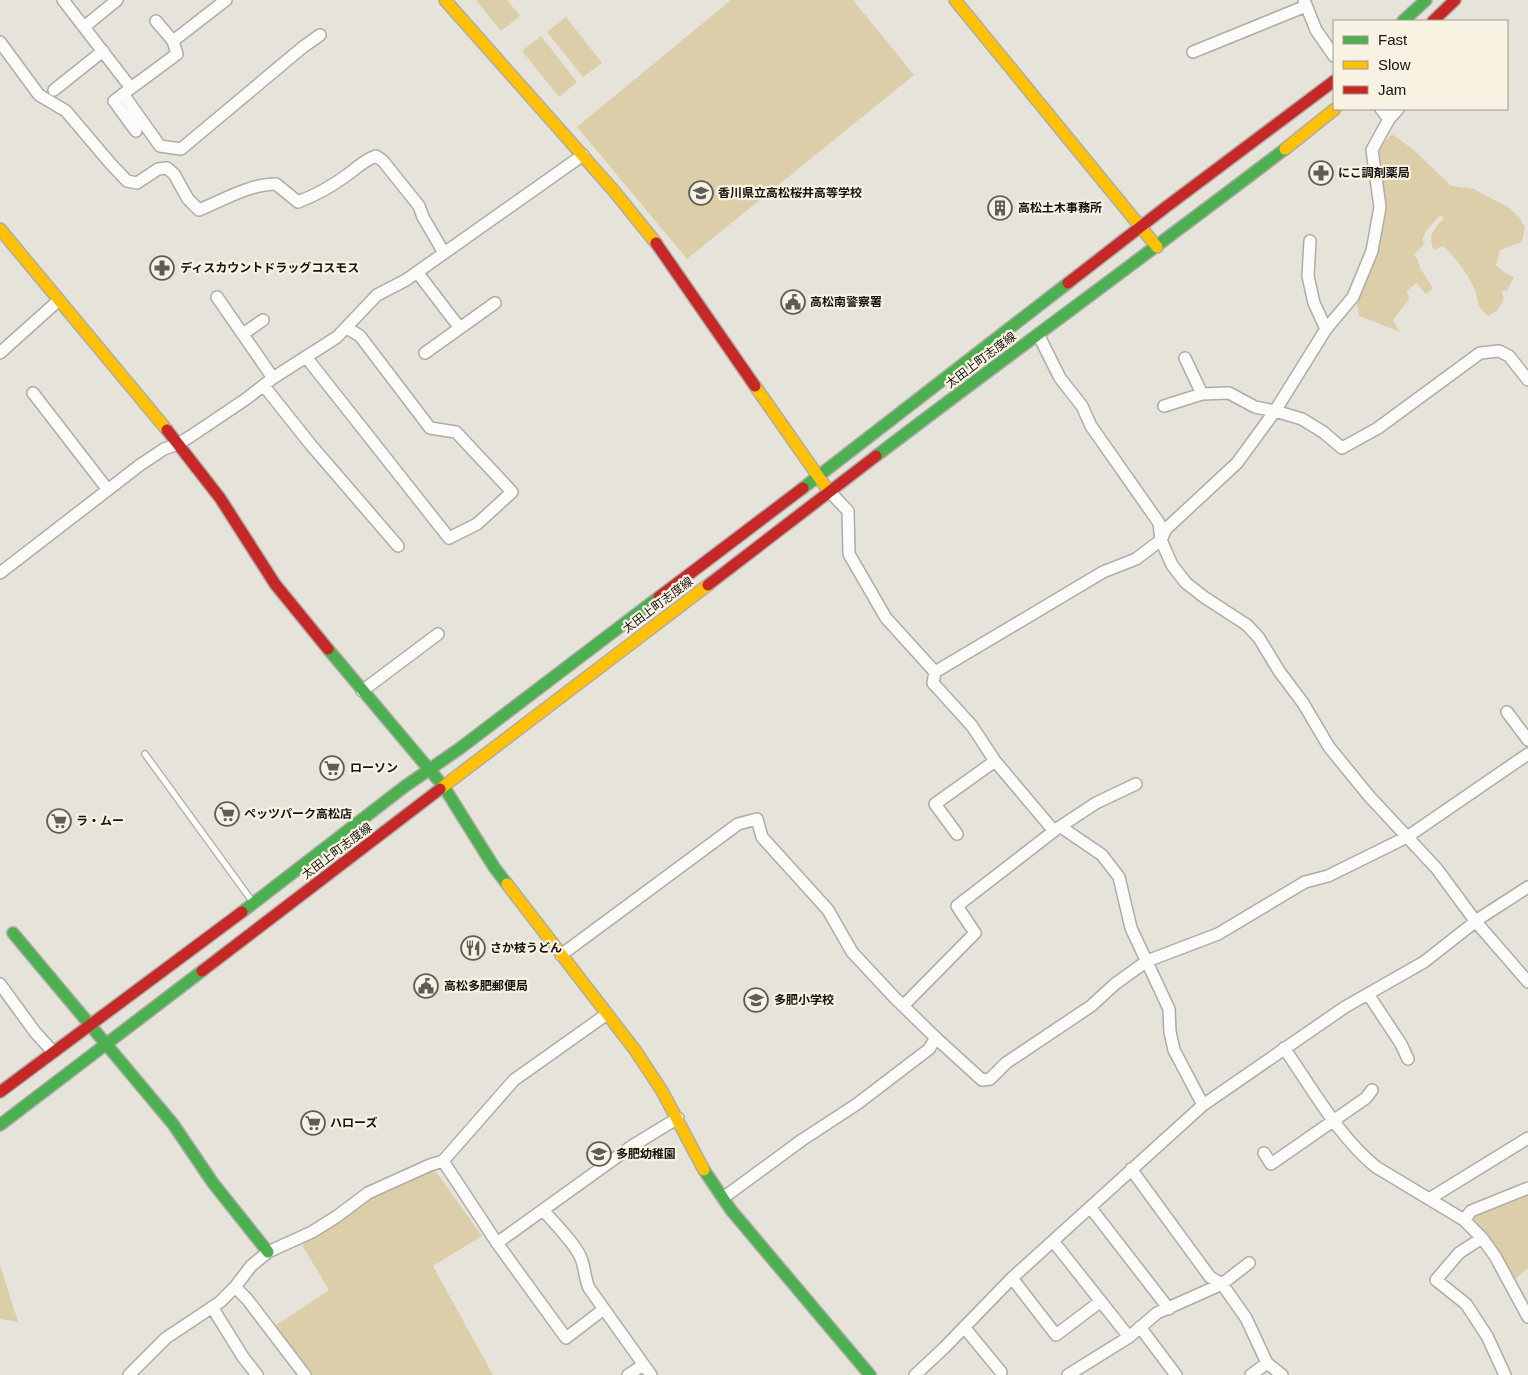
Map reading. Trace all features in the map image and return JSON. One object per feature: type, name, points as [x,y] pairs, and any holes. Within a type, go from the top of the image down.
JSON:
[{"type":"main road","points":[[445,0],[583,155],[655,242],[830,492]]},
{"type":"main road","points":[[955,0],[1157,247]]},
{"type":"main road","points":[[1404,20],[1426,0]]},
{"type":"main road","points":[[1442,17],[1456,0]]},
{"type":"main road","name":"太田上町志度線","points":[[0,1092],[428,770],[459,749],[818,477],[1007,330],[1333,82]]},
{"type":"main road","name":"太田上町志度線","points":[[0,1126],[1019,347],[1157,247],[1334,110]]},
{"type":"main road","points":[[0,229],[178,444],[220,498],[250,548],[275,584],[362,691],[444,787],[494,867],[635,1050],[678,1118],[703,1168],[731,1210],[870,1375]]},
{"type":"main road","points":[[1007,330],[1019,347]]},
{"type":"main road","points":[[13,933],[173,1124],[213,1183],[268,1252]]},
{"type":"street","points":[[63,0],[103,51],[160,146],[182,149],[303,47],[320,35]]},
{"type":"street","points":[[84,27],[117,0]]},
{"type":"street","points":[[173,41],[226,0]]},
{"type":"street","points":[[1193,52],[1305,3],[1316,30],[1333,55]]},
{"type":"street","points":[[136,131],[114,101],[177,54],[173,41],[156,21]]},
{"type":"street","points":[[0,42],[39,95],[66,111],[127,181],[137,183],[158,169],[167,168],[174,174],[188,199],[199,210],[244,191],[270,184],[276,184],[298,202],[322,192],[348,175],[366,159],[376,156],[383,161],[419,206],[423,217],[444,253]]},
{"type":"street","points":[[54,90],[103,51]]},
{"type":"street","points":[[1382,110],[1389,119]]},
{"type":"street","points":[[1203,1105],[1174,1050],[1170,1032],[1169,1009],[1131,928],[1122,898],[1119,877],[1102,856],[1057,829],[995,761],[972,726],[933,683],[935,672],[1103,572],[1136,559],[1161,540],[1166,529],[1237,463],[1275,411],[1326,329],[1353,297],[1372,250],[1380,207],[1372,150],[1389,119],[1397,110]]},
{"type":"street","points":[[0,573],[164,449],[178,444],[338,337],[366,304],[376,296],[417,272],[583,155]]},
{"type":"street","points":[[1310,241],[1308,276],[1314,302],[1326,329]]},
{"type":"street","points":[[417,272],[459,327]]},
{"type":"street","points":[[217,297],[243,334],[269,382],[311,445],[398,546]]},
{"type":"street","points":[[0,353],[59,300]]},
{"type":"street","points":[[425,353],[495,302]]},
{"type":"street","points":[[243,334],[263,320]]},
{"type":"street","points":[[306,357],[449,538],[477,524],[512,492],[456,432],[430,428],[360,336],[347,328]]},
{"type":"street","points":[[1038,334],[1060,378],[1082,406],[1091,426],[1160,523],[1161,540],[1172,565],[1186,583],[1247,625],[1259,638],[1279,671],[1304,703],[1329,747],[1369,796],[1437,869],[1476,922],[1528,982]]},
{"type":"street","points":[[1164,406],[1202,394],[1229,393],[1255,407],[1302,419],[1323,432],[1342,448],[1378,428],[1480,353],[1499,351],[1509,356],[1528,380]]},
{"type":"street","points":[[1184,358],[1202,394]]},
{"type":"street","points":[[33,393],[108,490]]},
{"type":"street","points":[[830,492],[848,511],[849,554],[886,618],[935,672]]},
{"type":"street","points":[[362,691],[438,634]]},
{"type":"street","points":[[1507,712],[1528,740]]},
{"type":"street","points":[[561,955],[738,824],[756,819],[762,837],[828,910],[852,952],[936,1038],[982,1080],[990,1079],[1006,1063],[1091,1006],[1147,961],[1218,934],[1305,882],[1328,876],[1407,836],[1528,754]]},
{"type":"street","points":[[957,834],[936,804],[995,761]]},
{"type":"street","points":[[903,1006],[975,933],[957,906],[1057,829],[1096,804],[1136,784]]},
{"type":"street","points":[[914,1375],[1012,1278],[1203,1105],[1345,1007],[1424,962],[1476,922],[1528,887]]},
{"type":"street","points":[[0,984],[35,1032],[53,1052]]},
{"type":"street","points":[[1368,994],[1408,1059]]},
{"type":"street","points":[[129,1375],[166,1338],[220,1302],[235,1287],[251,1266],[268,1252],[312,1232],[368,1193],[443,1161],[514,1080],[607,1014]]},
{"type":"street","points":[[723,1198],[802,1140],[857,1104],[929,1049],[936,1038]]},
{"type":"street","points":[[1284,1048],[1334,1120],[1363,1156],[1376,1167],[1464,1220],[1482,1238],[1495,1256],[1528,1317]]},
{"type":"street","points":[[1264,1153],[1271,1164],[1366,1098],[1372,1090]]},
{"type":"street","points":[[497,1243],[632,1146],[678,1118]]},
{"type":"street","points":[[1429,1199],[1528,1138]]},
{"type":"street","points":[[443,1161],[497,1243],[566,1338],[604,1309]]},
{"type":"street","points":[[1131,1169],[1210,1277],[1222,1284],[1246,1318],[1267,1363],[1282,1375]]},
{"type":"street","points":[[1464,1220],[1471,1211],[1528,1188]]},
{"type":"street","points":[[1090,1207],[1169,1308]]},
{"type":"street","points":[[543,1210],[578,1252],[589,1288],[651,1375]]},
{"type":"street","points":[[1482,1238],[1459,1253],[1436,1280],[1466,1304],[1487,1336],[1505,1375]]},
{"type":"street","points":[[1053,1241],[1129,1337]]},
{"type":"street","points":[[1068,1375],[1129,1337],[1158,1312],[1222,1284],[1249,1263]]},
{"type":"street","points":[[1012,1278],[1056,1336],[1101,1301]]},
{"type":"street","points":[[235,1287],[247,1299],[305,1375]]},
{"type":"street","points":[[212,1307],[243,1357],[257,1375]]},
{"type":"street","points":[[1140,1326],[1176,1375]]},
{"type":"street","points":[[964,1327],[1001,1372]]},
{"type":"street","points":[[1251,1375],[1267,1363]]},
{"type":"street","points":[[628,1375],[644,1365]]},
{"type":"lane","points":[[145,754],[253,903]]},
{"type":"shaded area","points":[[476,0],[507,0],[520,16],[501,31]]},
{"type":"shaded area","name":"香川県立高松桜井高等学校","points":[[731,0],[853,0],[914,75],[687,259],[577,127]]},
{"type":"shaded area","points":[[566,17],[602,63],[583,77],[547,32]]},
{"type":"shaded area","points":[[541,36],[577,82],[559,97],[522,51]]},
{"type":"shaded area","points":[[1392,134],[1415,151],[1451,186],[1474,189],[1509,208],[1519,217],[1525,227],[1522,242],[1500,250],[1496,265],[1505,273],[1514,277],[1507,291],[1501,291],[1504,298],[1498,310],[1488,316],[1480,308],[1471,283],[1456,260],[1443,246],[1434,250],[1431,237],[1444,218],[1440,215],[1426,231],[1422,240],[1425,243],[1414,255],[1433,288],[1426,294],[1416,283],[1407,291],[1409,299],[1393,320],[1400,332],[1359,316],[1357,303],[1376,256],[1385,192],[1379,173],[1380,147]]},
{"type":"shaded area","points":[[434,1169],[482,1236],[433,1266],[493,1375],[313,1375],[275,1326],[329,1290],[302,1245],[369,1198]]},
{"type":"shaded area","points":[[1528,1194],[1528,1268],[1513,1281],[1470,1218],[1490,1206]]},
{"type":"shaded area","points":[[0,1265],[18,1322],[0,1319]]},
{"type":"traffic: fast","points":[[1404,20],[1426,0]]},
{"type":"traffic: fast","points":[[876,456],[1285,149]]},
{"type":"traffic: fast","points":[[803,488],[1068,283]]},
{"type":"traffic: fast","points":[[242,912],[404,787],[459,749],[659,597]]},
{"type":"traffic: fast","points":[[328,649],[444,787],[494,867],[507,884]]},
{"type":"traffic: fast","points":[[13,933],[173,1124],[213,1183],[268,1252]]},
{"type":"traffic: fast","points":[[0,1125],[202,971]]},
{"type":"traffic: fast","points":[[704,1170],[731,1210],[870,1375]]},
{"type":"traffic: slow","points":[[445,0],[614,191],[656,243]]},
{"type":"traffic: slow","points":[[955,0],[1157,247]]},
{"type":"traffic: slow","points":[[1285,149],[1334,110]]},
{"type":"traffic: slow","points":[[0,229],[167,430]]},
{"type":"traffic: slow","points":[[755,386],[825,486]]},
{"type":"traffic: slow","points":[[440,789],[708,585]]},
{"type":"traffic: slow","points":[[507,884],[635,1050],[662,1091],[704,1170]]},
{"type":"traffic: jam","points":[[1434,20],[1455,0]]},
{"type":"traffic: jam","points":[[1068,283],[1333,82]]},
{"type":"traffic: jam","points":[[656,243],[755,386]]},
{"type":"traffic: jam","points":[[167,430],[220,498],[275,584],[328,649]]},
{"type":"traffic: jam","points":[[708,585],[876,456]]},
{"type":"traffic: jam","points":[[659,597],[803,488]]},
{"type":"traffic: jam","points":[[202,971],[440,789]]},
{"type":"traffic: jam","points":[[0,1092],[242,912]]},
{"type":"place","name":"にこ調剤薬局","points":[[1321,173]]},
{"type":"place","name":"香川県立高松桜井高等学校","points":[[701,193]]},
{"type":"place","name":"高松土木事務所","points":[[1000,208]]},
{"type":"place","name":"ディスカウントドラッグコスモス","points":[[162,268]]},
{"type":"place","name":"高松南警察署","points":[[793,302]]},
{"type":"place","name":"ローソン","points":[[332,768]]},
{"type":"place","name":"ペッツパーク高松店","points":[[227,814]]},
{"type":"place","name":"ラ・ムー","points":[[59,821]]},
{"type":"place","name":"さか枝うどん","points":[[473,948]]},
{"type":"place","name":"高松多肥郵便局","points":[[426,986]]},
{"type":"place","name":"多肥小学校","points":[[756,1000]]},
{"type":"place","name":"ハローズ","points":[[313,1123]]},
{"type":"place","name":"多肥幼稚園","points":[[599,1154]]}]
